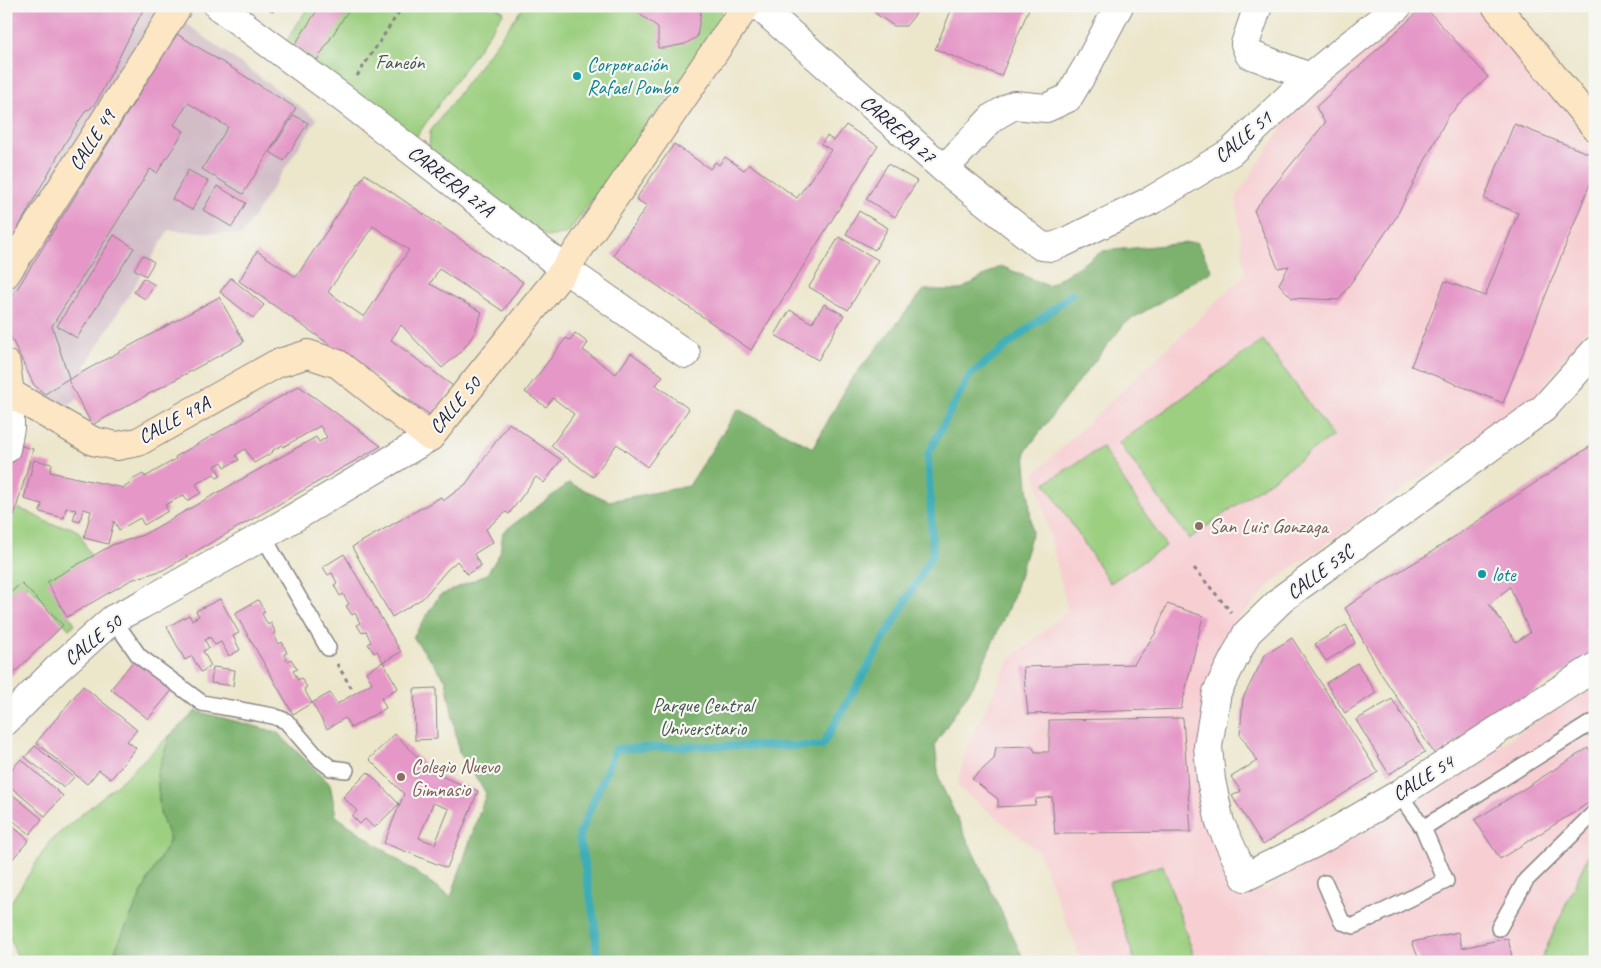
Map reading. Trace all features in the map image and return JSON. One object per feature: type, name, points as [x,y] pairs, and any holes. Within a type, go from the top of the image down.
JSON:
[{"type":"main road","name":"CALLE 49","points":[[6,274],[178,6]]},
{"type":"main road","name":"CALLE 50","points":[[430,437],[565,269],[746,6]]},
{"type":"main road","points":[[1496,6],[1595,128]]},
{"type":"main road","name":"CALLE 49A","points":[[8,393],[93,442],[117,446],[138,442],[276,364],[308,354],[338,364],[430,437]]},
{"type":"main road","points":[[6,364],[8,393]]},
{"type":"street","name":"CARRERA 27A","points":[[218,6],[344,98],[565,269],[686,354]]},
{"type":"street","name":"CARRERA 27","points":[[759,6],[944,169],[1041,246]]},
{"type":"street","points":[[944,169],[993,117],[1014,105],[1046,108],[1068,98],[1119,6]]},
{"type":"street","points":[[1258,6],[1244,44],[1249,54],[1310,77]]},
{"type":"street","name":"CALLE 51","points":[[1041,246],[1052,247],[1063,243],[1152,200],[1230,152],[1310,77],[1398,6]]},
{"type":"street","name":"CALLE 53C","points":[[1245,877],[1220,823],[1211,780],[1208,746],[1217,692],[1247,633],[1283,598],[1544,408],[1595,352]]},
{"type":"street","points":[[6,450],[10,428],[8,393]]},
{"type":"street","name":"CALLE 50","points":[[6,721],[57,669],[113,619],[263,536],[430,437]]},
{"type":"street","name":"CALLE 54","points":[[1245,877],[1314,843],[1399,794],[1595,667]]},
{"type":"lane","points":[[263,536],[328,648]]},
{"type":"lane","points":[[113,619],[139,656],[202,702],[274,716],[286,721],[318,758],[331,768],[346,770]]},
{"type":"lane","points":[[1423,828],[1591,723],[1595,730]]},
{"type":"lane","points":[[1325,883],[1342,922],[1354,926],[1446,881],[1423,828],[1399,794]]},
{"type":"lane","points":[[1499,928],[1526,880],[1595,812]]},
{"type":"path","points":[[344,98],[403,6]]},
{"type":"path","points":[[1194,568],[1247,633]]},
{"type":"path","points":[[328,648],[352,689]]},
{"type":"shaded area","points":[[6,6],[162,6],[317,119],[242,235],[169,230],[85,366],[91,389],[63,409],[43,394],[6,313]]},
{"type":"shaded area","name":"San Luis Gonzaga","points":[[1405,6],[1496,6],[1595,151],[1595,319],[1535,396],[1275,580],[1225,633],[1206,692],[1203,796],[1224,874],[1246,890],[1265,890],[1305,865],[1408,808],[1535,722],[1595,685],[1595,962],[1082,962],[1038,851],[957,786],[967,747],[1010,659],[1068,611],[1035,473],[1245,275],[1236,198],[1295,108]]},
{"type":"green space","name":"Faneón","points":[[309,6],[495,6],[504,12],[416,137],[281,49]]},
{"type":"green space","points":[[524,6],[720,6],[724,21],[568,233],[547,237],[429,149],[430,132]]},
{"type":"green space","name":"Parque Central Universitario","points":[[1197,242],[1212,271],[1125,323],[1025,452],[1032,533],[1013,597],[974,684],[935,744],[939,780],[1025,962],[115,962],[116,948],[149,878],[170,840],[160,813],[157,774],[170,735],[196,711],[277,732],[330,784],[336,816],[451,897],[486,793],[459,752],[446,680],[413,637],[439,596],[487,574],[500,553],[503,532],[569,483],[609,501],[689,486],[738,409],[813,448],[850,381],[924,290],[960,290],[1001,266],[1048,286],[1103,251]]},
{"type":"green space","points":[[1263,340],[1333,436],[1189,539],[1119,443]]},
{"type":"green space","points":[[1102,447],[1166,546],[1110,583],[1045,483]]},
{"type":"green space","points":[[15,507],[53,525],[70,527],[79,532],[91,557],[50,585],[75,624],[69,629],[27,585],[6,604],[6,514]]},
{"type":"green space","points":[[170,735],[157,774],[160,813],[170,840],[149,878],[116,948],[115,962],[20,962],[6,930],[6,910],[50,841],[121,781]]},
{"type":"green space","points":[[1595,840],[1595,962],[1540,962]]},
{"type":"green space","points":[[1163,865],[1195,959],[1186,962],[1135,962],[1109,882]]},
{"type":"building","points":[[6,6],[145,6],[97,101],[90,109],[86,110],[65,143],[6,250]]},
{"type":"building","points":[[261,6],[276,6],[273,12]]},
{"type":"building","points":[[320,6],[351,6],[317,60],[294,46]]},
{"type":"building","points":[[628,6],[695,6],[701,11],[697,37],[685,44],[658,48],[658,27]]},
{"type":"building","points":[[875,6],[922,6],[906,26],[894,26],[876,14]]},
{"type":"building","points":[[953,6],[1030,6],[1001,76],[935,49]]},
{"type":"building","points":[[1424,6],[1488,77],[1448,116],[1395,219],[1339,300],[1292,298],[1279,284],[1289,266],[1278,268],[1254,210],[1325,123],[1316,107]]},
{"type":"building","points":[[177,34],[296,108],[243,194],[202,169],[228,127],[188,103],[174,125],[184,131],[157,173],[150,169],[52,326],[69,378],[45,394],[34,385],[6,327],[6,309]]},
{"type":"building","points":[[294,115],[308,123],[284,161],[270,152]]},
{"type":"building","points":[[1514,124],[1595,156],[1595,171],[1503,403],[1411,366],[1445,281],[1485,296],[1518,213],[1484,199]]},
{"type":"building","points":[[846,125],[878,146],[751,350],[613,255],[647,206],[636,199],[674,144],[710,169],[715,162],[719,165],[725,157],[744,170],[749,164],[797,198],[831,150],[821,144],[827,136],[834,141]]},
{"type":"building","points":[[888,164],[917,181],[895,217],[866,199]]},
{"type":"building","points":[[188,170],[208,181],[192,210],[172,199]]},
{"type":"building","points":[[365,174],[523,282],[503,311],[439,269],[430,284],[482,312],[474,334],[462,351],[442,368],[401,325],[391,340],[453,386],[433,417],[239,281],[257,251],[296,277]],"holes":[[[373,226],[409,250],[364,317],[328,292]]]},
{"type":"building","points":[[217,186],[246,203],[232,227],[203,210]]},
{"type":"building","points":[[859,211],[888,228],[875,250],[846,234]]},
{"type":"building","points":[[114,235],[134,248],[77,338],[57,326]]},
{"type":"building","points":[[839,237],[878,260],[848,310],[809,287]]},
{"type":"building","points":[[143,255],[154,262],[146,276],[134,269]]},
{"type":"building","points":[[143,278],[155,285],[145,299],[134,292]]},
{"type":"building","points":[[231,278],[264,305],[253,318],[220,292]]},
{"type":"building","points":[[219,297],[244,342],[92,425],[68,380]]},
{"type":"building","points":[[824,304],[844,315],[818,360],[775,335],[790,310],[812,323]]},
{"type":"building","points":[[575,333],[588,343],[583,350],[616,374],[631,353],[663,376],[656,385],[689,409],[647,467],[617,444],[593,477],[551,446],[574,414],[553,398],[546,407],[525,392],[566,338],[570,340]]},
{"type":"building","points":[[299,386],[381,446],[163,570],[131,580],[67,617],[47,582],[112,545],[143,535],[316,437],[319,442],[327,437],[320,426],[283,447],[282,445],[254,463],[245,449],[236,455],[239,460],[225,467],[222,462],[215,466],[221,476],[217,478],[214,474],[196,484],[201,493],[187,501],[184,495],[165,505],[168,511],[144,525],[140,518],[119,530],[114,521],[108,544],[84,538],[91,511],[83,509],[80,522],[73,520],[76,510],[66,508],[64,518],[40,512],[42,504],[24,499],[34,460],[52,464],[50,472],[123,488],[131,483],[130,481],[143,474],[145,477],[176,459],[175,457]]},
{"type":"building","points":[[509,423],[561,460],[544,483],[536,477],[509,514],[506,512],[486,529],[493,542],[474,554],[481,566],[467,574],[457,561],[423,598],[392,617],[352,547],[441,497],[443,501],[466,484]]},
{"type":"building","points":[[10,443],[33,449],[14,516],[6,514],[6,457]]},
{"type":"building","points":[[1595,443],[1595,650],[1436,756],[1382,675],[1345,608],[1387,579],[1427,555]],"holes":[[[1510,587],[1530,633],[1516,642],[1489,604]]]},
{"type":"building","points":[[344,554],[401,652],[383,662],[377,651],[374,653],[368,644],[371,642],[366,631],[362,633],[357,625],[360,623],[355,613],[352,615],[346,606],[349,604],[343,594],[340,596],[334,585],[337,583],[332,573],[328,575],[323,567]]},
{"type":"building","points":[[21,583],[63,625],[6,681],[6,597]]},
{"type":"building","points":[[220,599],[239,633],[233,636],[240,650],[229,656],[221,642],[215,645],[210,637],[205,640],[209,648],[203,651],[211,666],[201,672],[192,656],[185,660],[167,627],[189,615],[192,620],[199,616],[196,611]]},
{"type":"building","points":[[258,600],[265,612],[262,614],[268,625],[271,623],[276,633],[273,634],[279,644],[282,642],[287,653],[284,654],[287,661],[291,659],[297,669],[293,671],[298,680],[301,678],[307,687],[304,689],[312,703],[293,714],[235,613]]},
{"type":"building","points":[[1167,604],[1203,616],[1181,709],[1028,714],[1023,667],[1134,664],[1155,634]]},
{"type":"building","points":[[1346,625],[1355,643],[1326,661],[1315,644]]},
{"type":"building","points":[[1292,638],[1378,772],[1263,845],[1232,796],[1241,791],[1231,777],[1257,761],[1240,734],[1243,698],[1265,655]]},
{"type":"building","points":[[135,659],[173,689],[148,719],[111,689]]},
{"type":"building","points":[[383,662],[398,688],[381,698],[386,708],[351,728],[345,718],[327,729],[312,703],[330,693],[337,704],[372,683],[366,672]]},
{"type":"building","points":[[1357,663],[1376,693],[1345,713],[1326,683]]},
{"type":"building","points":[[213,667],[235,670],[233,686],[211,683]]},
{"type":"building","points":[[83,686],[137,730],[127,741],[136,748],[111,779],[99,770],[87,784],[36,743]]},
{"type":"building","points":[[436,688],[437,739],[415,740],[414,689]]},
{"type":"building","points":[[1392,699],[1425,752],[1389,774],[1356,720]]},
{"type":"building","points":[[1183,718],[1191,832],[1065,833],[1055,835],[1052,797],[1036,799],[1035,805],[998,807],[998,799],[972,779],[994,759],[996,747],[1032,746],[1035,752],[1049,752],[1049,720]]},
{"type":"building","points":[[395,734],[433,773],[478,791],[447,868],[384,843],[404,794],[369,759]],"holes":[[[433,803],[449,809],[435,844],[419,838]]]},
{"type":"building","points":[[35,746],[74,777],[64,788],[25,757]]},
{"type":"building","points":[[1588,748],[1595,759],[1595,799],[1500,859],[1475,820]]},
{"type":"building","points":[[21,759],[63,796],[45,816],[6,783],[6,776]]},
{"type":"building","points":[[368,772],[399,804],[374,828],[365,819],[360,824],[352,816],[357,811],[343,797]]},
{"type":"building","points":[[6,789],[42,819],[30,834],[6,815]]},
{"type":"building","points":[[6,821],[29,840],[9,863],[6,861]]},
{"type":"building","points":[[1458,932],[1462,948],[1508,938],[1513,962],[1420,962],[1412,942]]},
{"type":"waterway","points":[[597,962],[595,924],[579,835],[616,749],[699,746],[822,746],[933,554],[928,454],[969,376],[1072,294]]},
{"type":"place","name":"Corporación Rafael Pombo","points":[[577,76]]},
{"type":"place","name":"San Luis Gonzaga","points":[[1199,526]]},
{"type":"place","name":"lote","points":[[1482,574]]},
{"type":"place","name":"Colegio Nuevo Gimnasio","points":[[401,777]]}]
